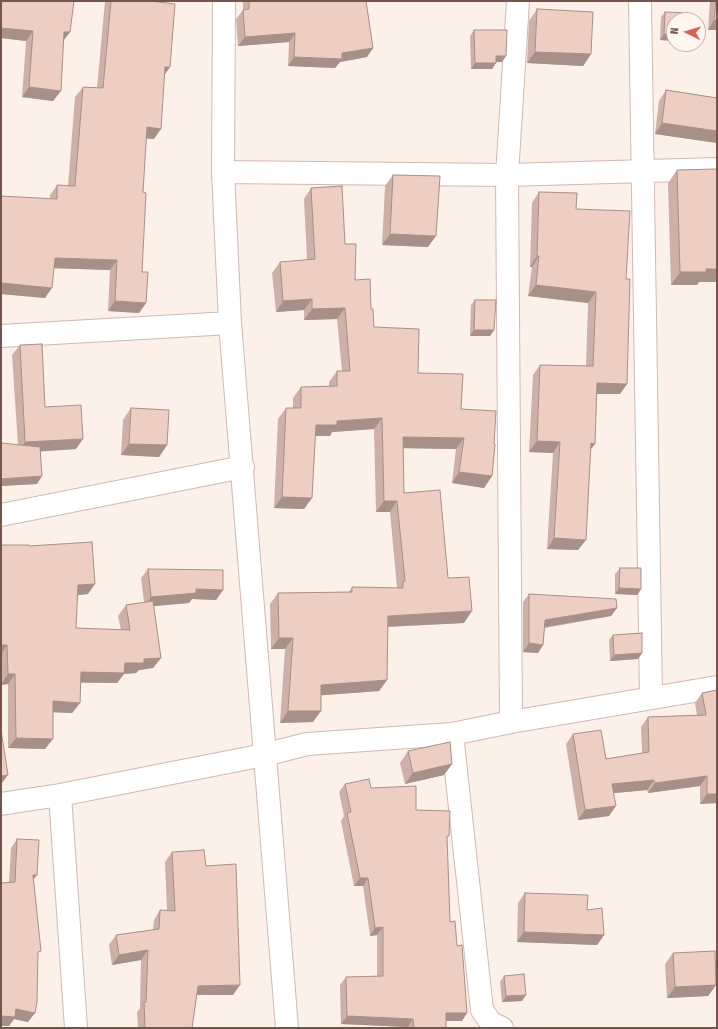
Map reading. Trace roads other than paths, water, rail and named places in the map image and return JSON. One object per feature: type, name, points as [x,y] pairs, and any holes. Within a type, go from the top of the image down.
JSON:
[{"type":"street","points":[[224,1],[223,172],[230,323],[243,467],[264,755],[287,1028]]},
{"type":"street","points":[[511,722],[507,175],[518,1]]},
{"type":"street","points":[[640,1],[651,698]]},
{"type":"street","points":[[223,172],[507,175],[717,169]]},
{"type":"street","points":[[1,336],[230,323]]},
{"type":"street","points":[[1,515],[243,467]]},
{"type":"street","points":[[1,804],[60,795],[264,755],[307,744],[452,734],[511,722],[717,687]]},
{"type":"street","points":[[452,734],[482,1010],[491,1023],[502,1028]]},
{"type":"street","points":[[60,795],[76,1028]]}]
